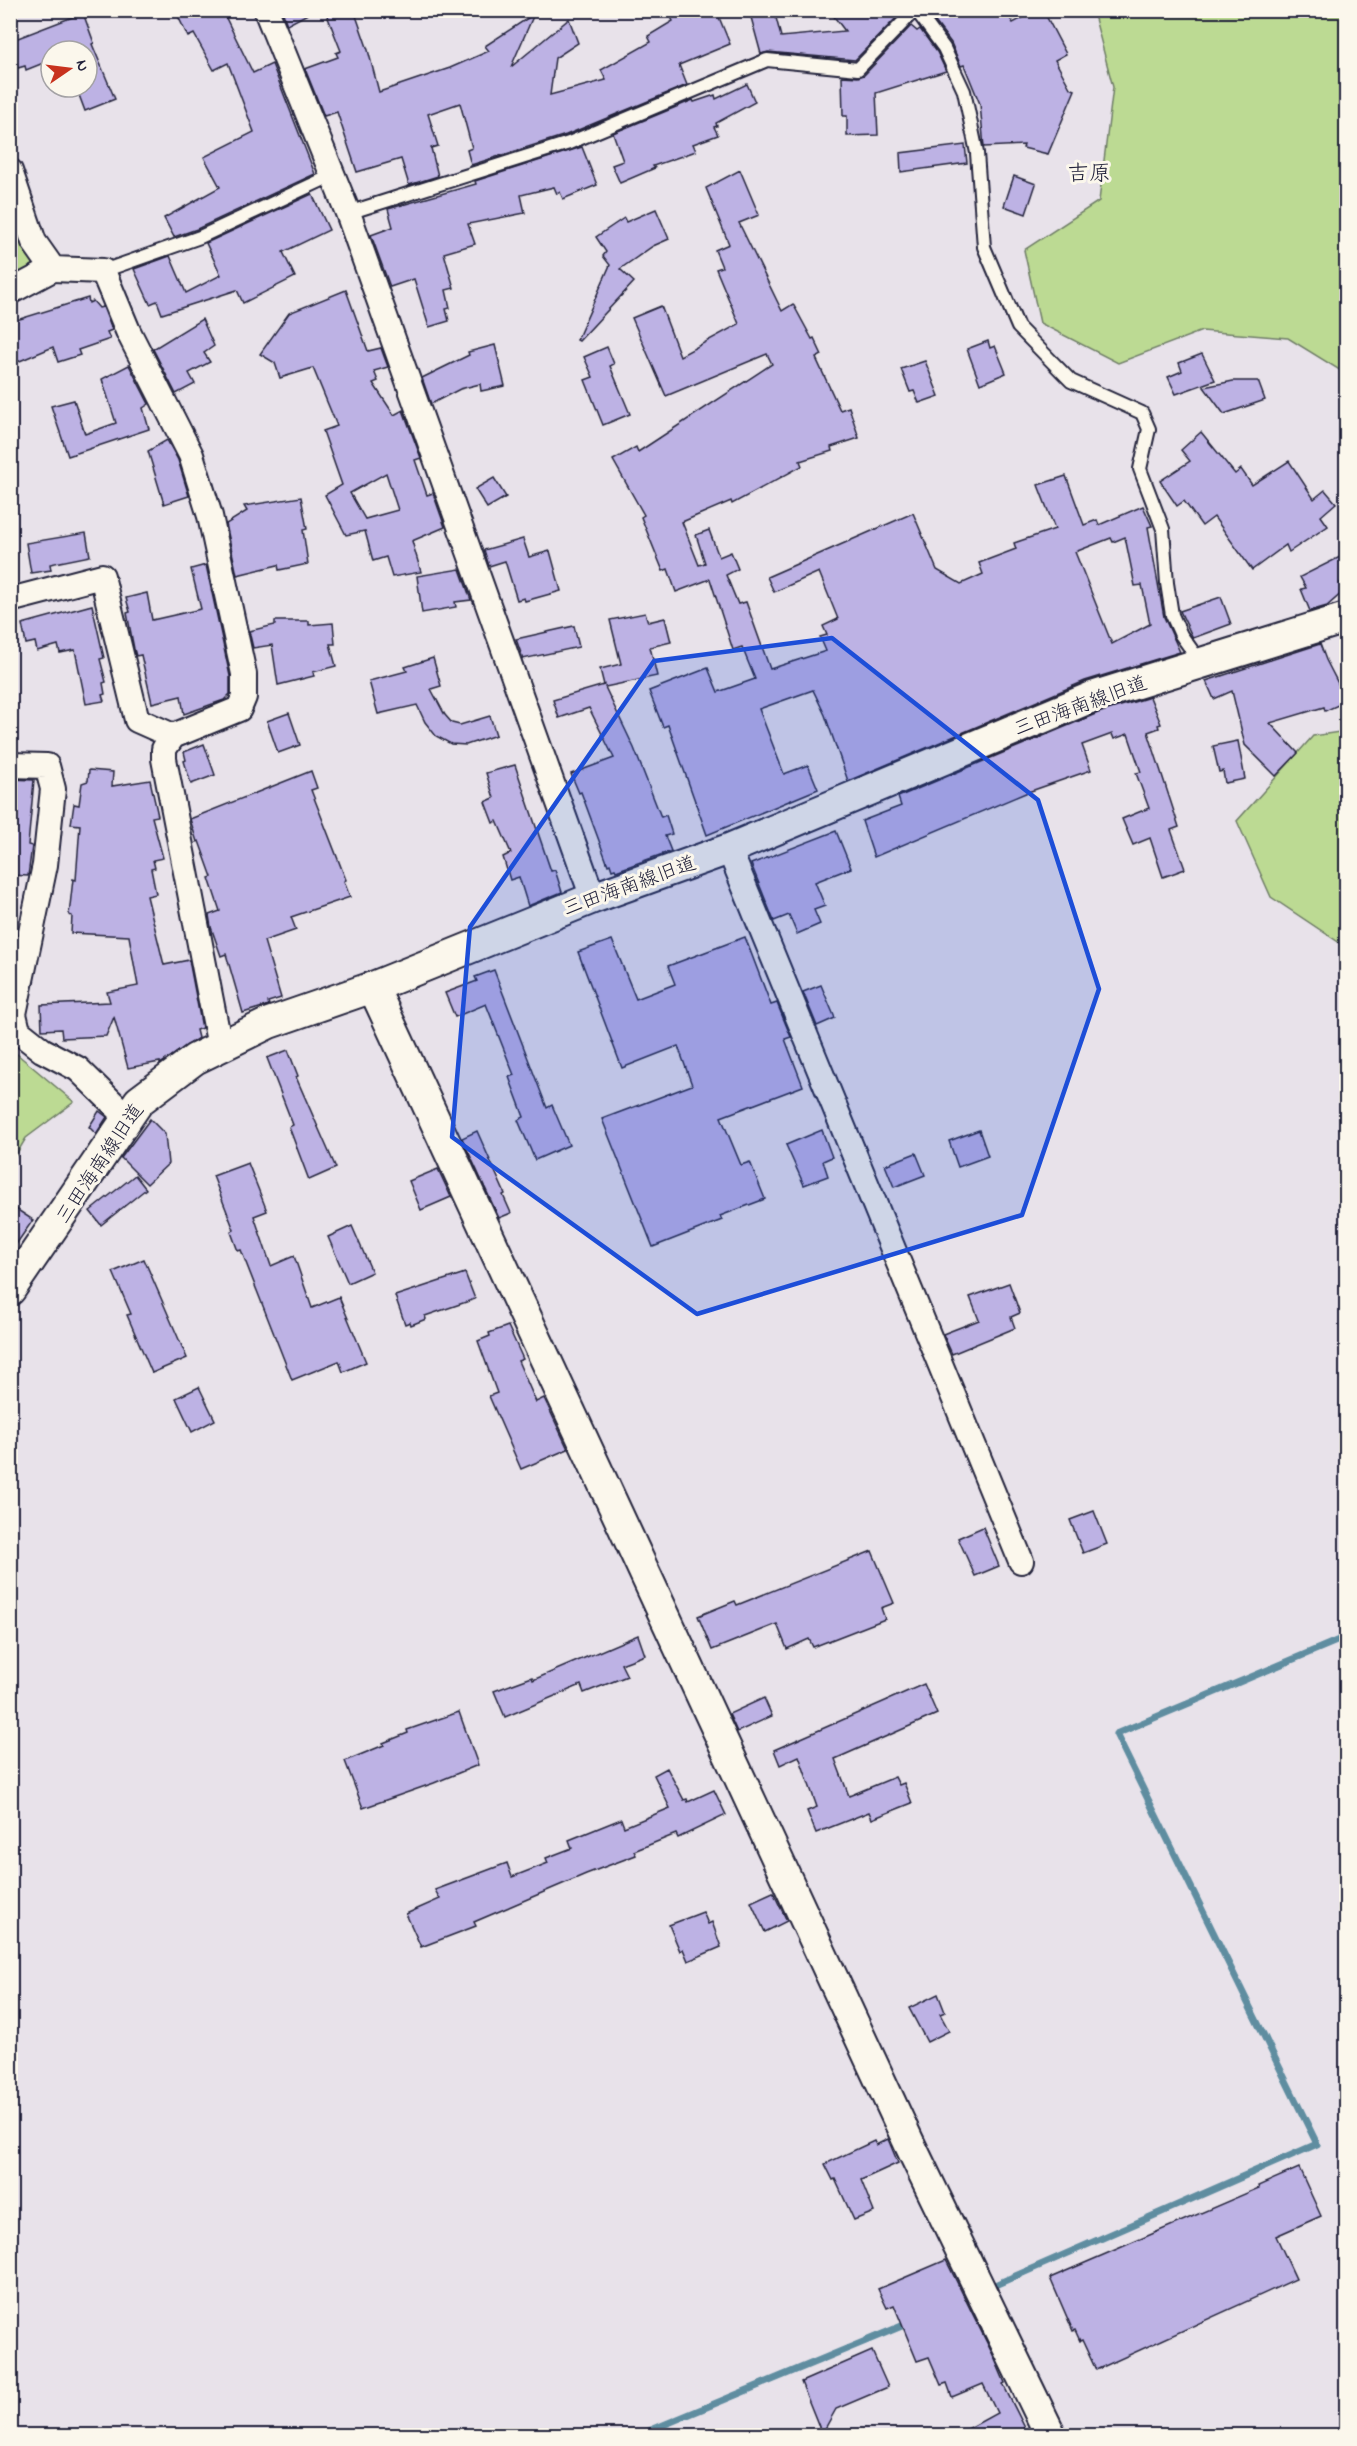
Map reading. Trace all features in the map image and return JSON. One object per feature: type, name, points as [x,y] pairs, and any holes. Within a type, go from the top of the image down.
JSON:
[{"type":"street","points":[[266,10],[348,213],[593,898]]},
{"type":"street","points":[[10,171],[34,242],[53,269]]},
{"type":"street","points":[[10,292],[53,269],[103,270],[128,331],[191,455],[210,516],[244,674],[244,697],[239,709],[173,736],[164,749],[164,759],[220,1047]]},
{"type":"street","points":[[10,600],[102,576],[137,720],[173,736]]},
{"type":"street","name":"三田海南線旧道","points":[[10,1290],[139,1101],[195,1059],[269,1023],[373,987],[593,898],[729,849],[1092,697],[1347,618]]},
{"type":"street","points":[[10,765],[46,766],[53,789],[45,865],[14,1014],[18,1031],[42,1050],[78,1069],[128,1118]]},
{"type":"street","points":[[729,849],[1022,1561]]},
{"type":"street","points":[[373,987],[910,2145],[1051,2436]]},
{"type":"lane","points":[[348,213],[570,143],[767,60],[858,69],[915,10],[944,48],[964,91],[977,153],[984,247],[1018,327],[1071,381],[1142,413],[1149,429],[1140,469],[1163,529],[1172,615],[1181,635],[1202,664]]},
{"type":"lane","points":[[103,270],[200,237],[333,175]]},
{"type":"highlighted area","points":[[832,638],[1038,800],[1099,989],[1022,1215],[697,1314],[452,1137],[470,927],[654,661]]},
{"type":"green space","points":[[1093,11],[1346,11],[1346,374],[1288,338],[1202,331],[1118,363],[1040,323],[1024,250],[1099,201],[1113,87]]},
{"type":"green space","points":[[10,220],[38,268],[11,282]]},
{"type":"green space","points":[[1346,731],[1346,947],[1271,897],[1237,821],[1313,736]]},
{"type":"green space","points":[[11,1049],[74,1102],[26,1138],[11,1163]]},
{"type":"building","points":[[190,10],[222,10],[253,73],[272,64],[315,174],[197,229],[174,237],[164,218],[220,187],[204,157],[254,132],[228,63],[214,70],[194,34],[188,37],[178,16]]},
{"type":"building","points":[[282,10],[315,10],[287,25]]},
{"type":"building","points":[[325,10],[354,10],[379,92],[450,68],[489,51],[485,46],[534,14],[511,67],[569,19],[578,43],[555,58],[550,95],[606,80],[601,70],[651,42],[648,36],[673,21],[667,10],[716,10],[730,44],[679,65],[687,85],[566,135],[471,165],[467,150],[472,148],[460,103],[428,114],[438,146],[431,148],[438,176],[409,185],[401,159],[357,172],[337,112],[324,116],[305,69],[338,57],[336,53],[341,51]]},
{"type":"building","points":[[749,10],[774,10],[781,37],[845,31],[829,10],[896,10],[900,14],[855,60],[768,52],[761,54]]},
{"type":"building","points":[[941,10],[1005,10],[1013,23],[1038,10],[1043,10],[1066,54],[1055,60],[1070,88],[1075,90],[1048,154],[1023,148],[1024,145],[984,147],[980,104],[964,65],[961,66],[951,43],[933,19]]},
{"type":"building","points":[[83,13],[93,39],[39,39],[39,65],[26,70],[25,66],[18,68],[10,41]]},
{"type":"building","points":[[911,26],[917,31],[920,29],[937,52],[946,71],[876,93],[878,135],[847,136],[847,116],[843,116],[842,76],[864,75]]},
{"type":"building","points":[[99,61],[115,99],[85,111],[80,99],[99,99]]},
{"type":"building","points":[[747,84],[755,102],[716,123],[717,126],[714,127],[718,135],[693,144],[696,151],[653,166],[655,168],[620,183],[612,165],[623,161],[613,133],[693,100],[694,102],[715,95],[716,99]]},
{"type":"building","points":[[965,145],[967,163],[901,172],[900,153]]},
{"type":"building","points":[[582,147],[597,185],[563,199],[554,187],[521,195],[525,213],[468,224],[475,244],[444,253],[454,288],[446,290],[450,308],[446,309],[449,321],[429,327],[414,279],[390,287],[371,235],[393,227],[388,209],[476,184],[475,181]]},
{"type":"building","points":[[740,170],[759,215],[739,223],[782,311],[793,304],[812,339],[814,338],[822,355],[816,358],[840,410],[849,407],[859,438],[831,447],[832,451],[800,461],[802,466],[732,504],[731,501],[682,522],[699,565],[705,563],[696,535],[709,530],[719,557],[731,552],[738,569],[726,575],[738,604],[746,602],[770,669],[826,651],[820,637],[827,635],[823,626],[838,619],[819,572],[774,592],[767,577],[913,513],[937,570],[961,584],[983,574],[979,563],[1016,549],[1014,543],[1055,529],[1038,485],[1066,476],[1084,525],[1097,520],[1099,525],[1143,506],[1152,526],[1148,527],[1164,617],[1180,652],[1085,681],[848,781],[825,715],[813,690],[759,709],[784,774],[808,765],[818,789],[707,835],[668,725],[663,727],[649,691],[708,668],[718,692],[755,679],[742,647],[733,650],[710,579],[676,592],[668,569],[663,571],[641,517],[644,515],[613,460],[636,447],[638,452],[772,364],[767,354],[666,396],[632,318],[661,306],[680,356],[739,324],[716,269],[722,267],[715,250],[729,244],[706,188]],"holes":[[[1125,537],[1135,586],[1142,585],[1150,624],[1112,644],[1075,552],[1111,538],[1113,542]]]},
{"type":"building","points":[[1014,176],[1036,184],[1026,214],[1004,206]]},
{"type":"building","points":[[312,194],[329,230],[283,252],[295,277],[243,303],[237,290],[162,314],[157,301],[150,304],[134,269],[170,256],[186,293],[221,275],[206,243]]},
{"type":"building","points":[[656,209],[669,239],[653,246],[620,269],[634,282],[579,341],[577,340],[610,265],[603,256],[606,252],[596,237],[624,218],[626,222]]},
{"type":"building","points":[[346,290],[368,351],[381,348],[388,367],[374,371],[378,381],[373,383],[394,415],[403,410],[421,458],[415,460],[427,495],[433,493],[445,527],[412,541],[421,572],[392,577],[386,557],[373,561],[365,531],[346,535],[325,495],[342,485],[323,431],[337,426],[313,368],[280,378],[275,363],[260,354],[289,313]],"holes":[[[386,473],[398,510],[365,519],[350,493]]]},
{"type":"building","points":[[88,298],[89,303],[93,301],[99,308],[103,307],[112,330],[107,332],[110,339],[78,350],[80,355],[58,362],[53,347],[10,365],[10,322]]},
{"type":"building","points":[[202,319],[214,346],[204,353],[210,362],[189,373],[195,384],[176,394],[153,349]]},
{"type":"building","points":[[988,341],[990,348],[995,346],[1006,373],[980,384],[967,349]]},
{"type":"building","points":[[495,345],[505,386],[481,391],[480,384],[460,389],[431,404],[422,378],[469,355],[468,352]]},
{"type":"building","points":[[607,347],[614,364],[610,366],[630,414],[603,425],[585,380],[593,377],[584,357]]},
{"type":"building","points":[[1202,354],[1215,380],[1176,394],[1168,377],[1182,371],[1179,363]]},
{"type":"building","points":[[925,361],[939,396],[919,403],[914,391],[910,392],[901,369]]},
{"type":"building","points":[[129,365],[149,404],[143,408],[149,429],[68,456],[51,406],[74,400],[85,434],[116,423],[102,379]]},
{"type":"building","points":[[1233,381],[1258,381],[1265,400],[1224,414],[1204,387]]},
{"type":"building","points":[[1201,432],[1235,474],[1241,469],[1252,485],[1289,461],[1314,499],[1325,490],[1336,503],[1321,516],[1328,526],[1289,552],[1286,545],[1252,570],[1214,517],[1202,526],[1184,501],[1177,506],[1160,481],[1190,461],[1181,450]]},
{"type":"building","points":[[167,440],[178,460],[189,496],[164,504],[148,451]]},
{"type":"building","points":[[494,478],[506,497],[487,508],[475,489]]},
{"type":"building","points":[[301,497],[307,529],[303,530],[308,564],[279,570],[278,565],[237,575],[226,524],[247,511],[244,506]]},
{"type":"building","points":[[86,533],[90,556],[50,564],[51,570],[31,573],[26,543]]},
{"type":"building","points":[[523,539],[529,557],[550,551],[561,591],[525,601],[524,598],[517,600],[505,561],[489,566],[484,550]]},
{"type":"building","points":[[1342,556],[1347,565],[1347,580],[1340,583],[1344,591],[1327,606],[1310,611],[1301,589],[1306,588],[1300,577]]},
{"type":"building","points":[[206,565],[230,676],[230,694],[224,700],[184,714],[181,696],[152,703],[141,655],[136,656],[134,649],[126,598],[147,593],[152,620],[201,609],[191,569]]},
{"type":"building","points":[[460,569],[471,600],[455,602],[456,607],[422,613],[417,576]]},
{"type":"building","points":[[1221,597],[1231,624],[1193,638],[1180,611]]},
{"type":"building","points":[[92,605],[104,658],[100,659],[106,682],[103,683],[104,701],[86,704],[75,650],[60,653],[58,645],[37,651],[35,642],[26,644],[22,624]]},
{"type":"building","points":[[645,613],[648,622],[665,618],[671,642],[650,647],[657,676],[605,687],[634,748],[661,817],[666,815],[672,834],[665,836],[671,851],[616,871],[612,870],[610,864],[608,865],[581,792],[579,793],[571,774],[614,758],[589,708],[559,718],[553,700],[604,685],[600,669],[621,664],[610,620]]},
{"type":"building","points":[[275,621],[309,621],[309,625],[333,623],[335,644],[330,644],[336,666],[313,672],[314,676],[278,685],[272,645],[253,648],[249,631],[275,625]]},
{"type":"building","points":[[574,626],[579,647],[523,659],[516,639]]},
{"type":"building","points":[[1320,644],[1347,701],[1325,711],[1324,707],[1270,723],[1298,753],[1276,776],[1245,745],[1232,691],[1214,699],[1206,681]]},
{"type":"building","points":[[433,658],[441,686],[431,689],[445,715],[452,723],[460,725],[490,716],[496,735],[466,745],[451,744],[436,736],[425,722],[417,705],[378,714],[369,681],[407,671],[405,667]]},
{"type":"building","points":[[1150,697],[1161,724],[1158,725],[1159,728],[1148,732],[1179,827],[1171,830],[1185,869],[1163,877],[1150,838],[1133,845],[1122,819],[1149,808],[1136,773],[1141,772],[1128,734],[1114,739],[1112,734],[1082,745],[1091,770],[1028,792],[874,857],[862,821],[901,806],[898,797],[1098,713]]},
{"type":"building","points":[[289,713],[300,745],[278,753],[267,721]]},
{"type":"building","points":[[1238,741],[1245,779],[1225,783],[1223,771],[1219,772],[1213,746]]},
{"type":"building","points":[[204,744],[215,775],[191,784],[184,761],[186,760],[184,752]]},
{"type":"building","points":[[515,765],[551,871],[555,870],[562,892],[528,906],[519,877],[510,880],[503,857],[511,853],[497,821],[493,823],[485,802],[494,798],[486,773]]},
{"type":"building","points":[[89,770],[113,772],[112,786],[150,780],[158,816],[152,817],[163,858],[153,860],[155,868],[151,869],[156,894],[147,896],[164,965],[189,960],[202,1028],[196,1030],[198,1038],[160,1064],[160,1062],[128,1068],[114,1017],[106,1036],[62,1038],[61,1029],[42,1030],[41,1005],[110,1002],[107,992],[138,986],[129,936],[71,933],[72,916],[69,915],[73,879],[76,880],[80,825],[71,824],[74,804],[79,805],[82,783],[88,781]]},
{"type":"building","points":[[311,771],[317,788],[311,790],[346,880],[344,881],[350,897],[291,917],[296,930],[264,941],[281,998],[268,1002],[269,1005],[243,1013],[226,954],[221,956],[211,927],[209,915],[220,911],[209,878],[212,877],[190,819]]},
{"type":"building","points":[[10,779],[34,780],[28,845],[32,846],[28,876],[10,875]]},
{"type":"building","points":[[836,831],[851,868],[815,882],[825,906],[814,910],[820,924],[797,934],[789,915],[774,921],[751,864]]},
{"type":"building","points":[[745,937],[771,1005],[777,1003],[791,1037],[785,1039],[803,1086],[721,1117],[741,1165],[750,1162],[765,1199],[720,1216],[722,1220],[653,1247],[602,1119],[692,1085],[678,1046],[622,1068],[578,952],[612,940],[636,999],[675,984],[668,966]]},
{"type":"building","points":[[494,970],[547,1108],[552,1105],[569,1145],[535,1160],[518,1120],[524,1117],[509,1077],[514,1075],[486,1004],[455,1017],[445,993],[477,981],[475,977]]},
{"type":"building","points":[[821,985],[835,1018],[817,1026],[803,992]]},
{"type":"building","points":[[288,1050],[298,1076],[296,1077],[336,1168],[309,1180],[289,1127],[293,1125],[267,1058]]},
{"type":"building","points":[[99,1111],[107,1117],[96,1134],[89,1127]]},
{"type":"building","points":[[150,1119],[165,1134],[168,1164],[147,1184],[121,1158]]},
{"type":"building","points":[[822,1130],[832,1157],[823,1161],[828,1176],[804,1185],[786,1145]]},
{"type":"building","points":[[979,1130],[988,1156],[958,1167],[949,1141]]},
{"type":"building","points":[[477,1131],[511,1213],[499,1218],[462,1138]]},
{"type":"building","points":[[916,1153],[925,1175],[894,1187],[885,1165]]},
{"type":"building","points":[[248,1163],[267,1211],[254,1216],[271,1266],[294,1256],[312,1308],[339,1297],[366,1362],[343,1372],[339,1361],[292,1380],[241,1250],[238,1251],[231,1232],[234,1230],[213,1176]]},
{"type":"building","points":[[438,1169],[451,1197],[421,1210],[409,1181]]},
{"type":"building","points":[[135,1175],[146,1189],[101,1225],[90,1211]]},
{"type":"building","points":[[10,1205],[33,1220],[10,1253]]},
{"type":"building","points":[[352,1226],[372,1272],[348,1283],[328,1237]]},
{"type":"building","points":[[144,1259],[187,1358],[152,1373],[127,1315],[131,1314],[113,1272]]},
{"type":"building","points":[[465,1273],[475,1299],[425,1316],[426,1319],[411,1325],[410,1322],[405,1324],[395,1296]]},
{"type":"building","points":[[1009,1283],[1020,1313],[1011,1317],[1015,1328],[952,1354],[943,1334],[979,1320],[970,1297]]},
{"type":"building","points":[[508,1326],[523,1359],[518,1361],[536,1402],[544,1398],[568,1449],[521,1469],[489,1396],[497,1393],[478,1341],[490,1336],[489,1333]]},
{"type":"building","points":[[199,1387],[215,1420],[192,1432],[176,1398]]},
{"type":"building","points":[[1094,1511],[1107,1544],[1083,1553],[1070,1520]]},
{"type":"building","points":[[983,1527],[999,1566],[975,1576],[958,1538]]},
{"type":"building","points":[[872,1551],[894,1603],[881,1608],[885,1619],[813,1647],[809,1639],[787,1649],[777,1624],[712,1650],[698,1616],[735,1601],[737,1605]]},
{"type":"building","points":[[638,1635],[645,1655],[621,1664],[627,1676],[584,1693],[581,1685],[505,1717],[494,1691],[532,1677],[533,1680]]},
{"type":"building","points":[[924,1684],[937,1714],[835,1759],[849,1796],[895,1777],[899,1785],[904,1783],[912,1803],[872,1819],[869,1812],[816,1833],[807,1811],[817,1807],[799,1756],[780,1765],[774,1750]]},
{"type":"building","points":[[764,1698],[772,1716],[737,1732],[729,1714]]},
{"type":"building","points":[[459,1712],[478,1765],[363,1808],[345,1761],[408,1733],[407,1730]]},
{"type":"building","points":[[667,1768],[684,1800],[687,1799],[688,1802],[714,1790],[726,1815],[678,1838],[676,1834],[634,1851],[636,1855],[474,1922],[476,1926],[421,1947],[406,1914],[440,1899],[435,1890],[507,1863],[512,1877],[548,1863],[546,1858],[572,1848],[569,1840],[621,1819],[624,1827],[670,1808],[654,1775]]},
{"type":"building","points":[[773,1892],[787,1921],[765,1932],[751,1902]]},
{"type":"building","points":[[703,1912],[708,1924],[712,1922],[721,1947],[688,1961],[683,1949],[680,1951],[669,1925]]},
{"type":"building","points":[[938,1994],[945,2012],[940,2014],[949,2031],[927,2042],[909,2008]]},
{"type":"building","points":[[888,2139],[898,2163],[861,2180],[874,2212],[854,2220],[835,2179],[833,2180],[825,2164],[874,2141],[876,2145]]},
{"type":"building","points":[[1299,2168],[1321,2216],[1276,2236],[1296,2279],[1096,2370],[1082,2340],[1080,2341],[1075,2330],[1073,2331],[1050,2278],[1259,2188],[1258,2186]]},
{"type":"building","points":[[946,2260],[993,2355],[1005,2383],[1003,2384],[1029,2436],[955,2436],[997,2413],[983,2384],[952,2397],[947,2383],[941,2385],[929,2357],[917,2361],[894,2305],[887,2308],[878,2289]]},
{"type":"building","points":[[872,2351],[888,2387],[836,2409],[822,2434],[801,2382]]},
{"type":"waterway","points":[[988,2288],[1317,2144],[1116,1734],[1346,1637]]},
{"type":"waterway","points":[[637,2436],[909,2323]]},
{"type":"district","name":"吉原","points":[[1089,172]]}]
